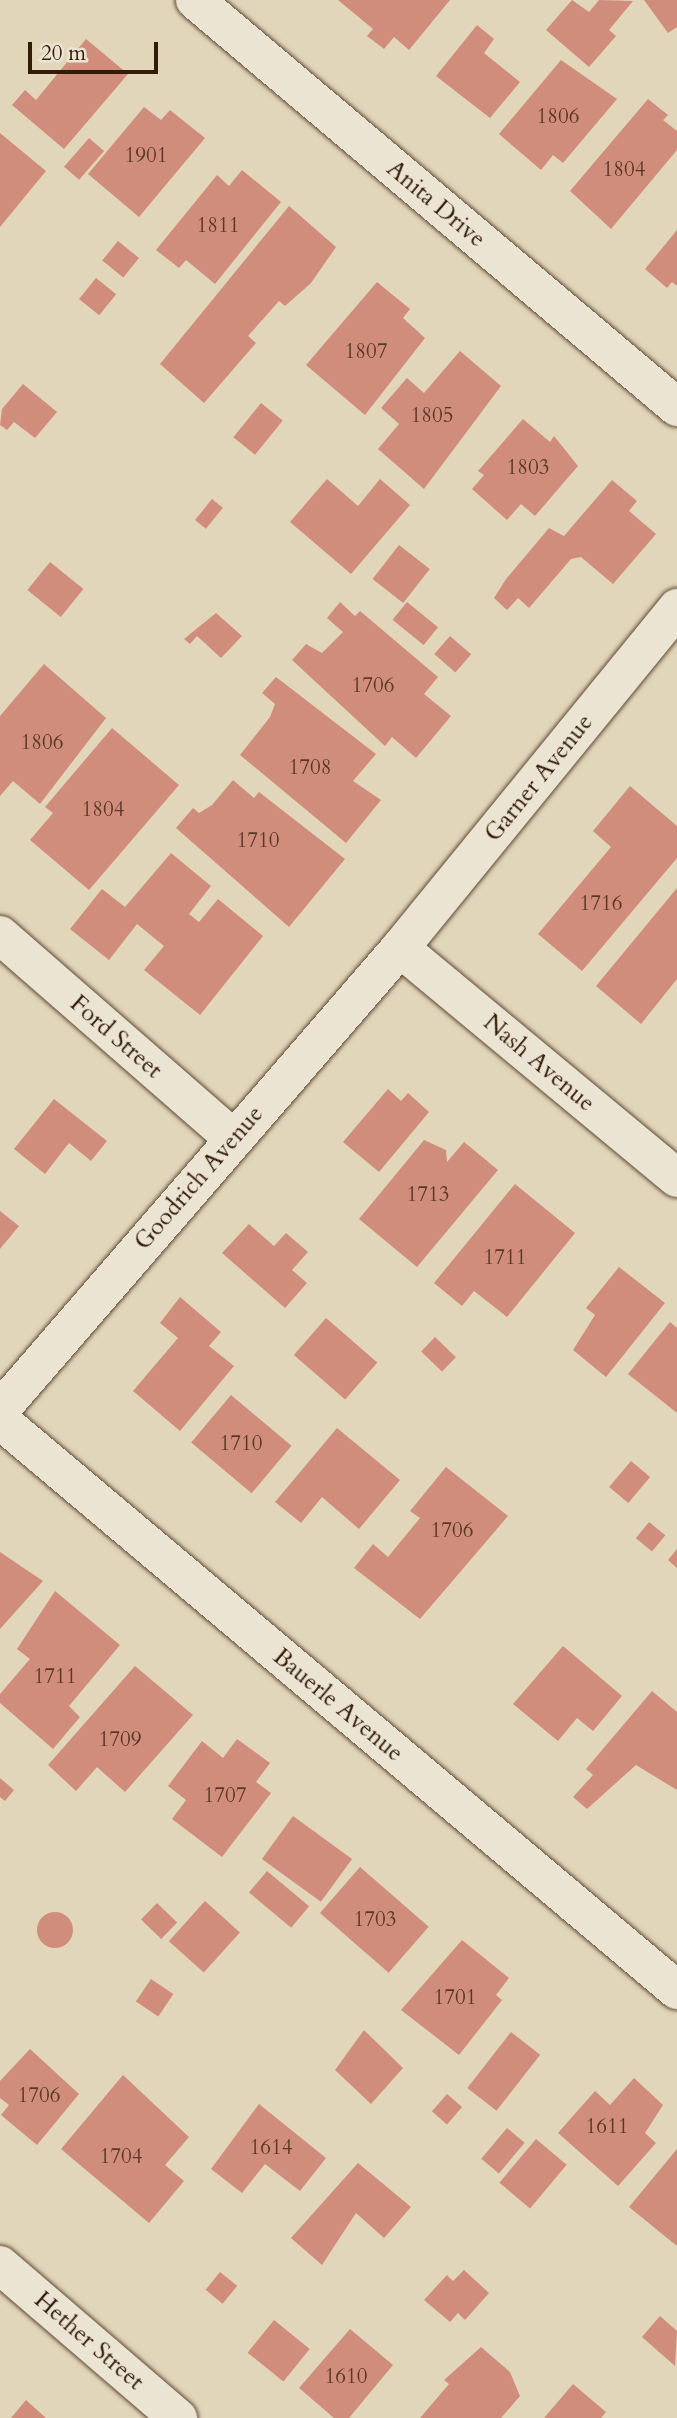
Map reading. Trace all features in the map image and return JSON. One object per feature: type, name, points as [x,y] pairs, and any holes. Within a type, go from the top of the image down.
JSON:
[{"type":"street","name":"Anita Drive","points":[[195,0],[677,407]]},
{"type":"street","name":"Garner Avenue","points":[[400,948],[677,608]]},
{"type":"street","name":"Ford Street","points":[[0,935],[233,1138]]},
{"type":"street","name":"Goodrich Avenue","points":[[0,1410],[400,948]]},
{"type":"street","name":"Nash Avenue","points":[[400,948],[677,1178]]},
{"type":"street","name":"Bauerle Avenue","points":[[0,1420],[677,1990]]},
{"type":"street","name":"Hether Street","points":[[0,2265],[178,2418]]},
{"type":"building","points":[[338,0],[450,0],[409,50],[394,37],[384,49],[367,36],[373,29]]},
{"type":"building","points":[[572,0],[589,12],[599,0],[633,1],[609,30],[616,36],[589,67],[546,30]]},
{"type":"building","points":[[644,0],[677,0],[677,27],[668,33]]},
{"type":"building","points":[[477,25],[494,39],[484,53],[520,82],[490,118],[436,76]]},
{"type":"building","points":[[86,39],[128,74],[64,149],[12,105],[25,90],[36,100]]},
{"type":"building","points":[[561,60],[617,99],[563,163],[553,155],[541,170],[499,134]]},
{"type":"building","points":[[648,99],[668,115],[663,120],[677,131],[677,150],[611,229],[570,191]]},
{"type":"building","points":[[144,107],[161,120],[170,110],[205,138],[139,217],[88,174]]},
{"type":"building","points":[[0,133],[46,171],[0,227]]},
{"type":"building","points":[[89,138],[104,151],[79,180],[64,167]]},
{"type":"building","points":[[242,170],[281,202],[215,284],[186,260],[179,268],[156,250],[217,175],[229,186]]},
{"type":"building","points":[[289,206],[336,247],[311,283],[285,306],[279,301],[248,336],[256,343],[204,403],[160,364]]},
{"type":"building","points":[[677,230],[677,286],[672,282],[667,288],[645,269]]},
{"type":"building","points":[[118,241],[139,258],[123,277],[102,260]]},
{"type":"building","points":[[96,278],[116,294],[99,315],[79,299]]},
{"type":"building","points":[[377,282],[410,309],[403,318],[425,338],[365,415],[306,365]]},
{"type":"building","points":[[460,351],[501,386],[424,489],[378,449],[399,424],[381,408],[407,378],[424,393]]},
{"type":"building","points":[[23,384],[57,412],[35,438],[14,422],[7,430],[0,425],[2,409]]},
{"type":"building","points":[[261,403],[283,421],[255,455],[233,437]]},
{"type":"building","points":[[523,419],[550,442],[554,436],[578,466],[535,516],[521,504],[507,520],[472,489],[484,475],[478,471]]},
{"type":"building","points":[[327,479],[358,506],[380,479],[410,505],[351,574],[290,522]]},
{"type":"building","points":[[612,480],[637,501],[629,511],[656,534],[613,584],[581,557],[571,559],[529,608],[518,598],[507,610],[494,598],[506,579],[549,528],[564,536]]},
{"type":"building","points":[[212,499],[223,508],[206,529],[195,520]]},
{"type":"building","points":[[399,545],[430,569],[403,603],[373,579]]},
{"type":"building","points":[[50,562],[83,589],[61,617],[27,590]]},
{"type":"building","points":[[340,602],[355,616],[360,611],[438,677],[424,694],[451,716],[416,758],[392,737],[385,746],[292,660],[306,644],[322,653],[343,632],[327,618]]},
{"type":"building","points":[[407,602],[438,627],[424,645],[393,620]]},
{"type":"building","points":[[216,613],[242,636],[221,658],[197,636],[190,644],[184,639]]},
{"type":"building","points":[[450,636],[471,654],[455,672],[434,654]]},
{"type":"building","points":[[44,664],[106,718],[40,804],[13,781],[0,796],[0,716]]},
{"type":"building","points":[[276,677],[376,754],[353,781],[381,800],[346,843],[240,755],[270,717],[275,704],[262,693]]},
{"type":"building","points":[[112,728],[179,785],[89,890],[30,840],[53,813],[45,807]]},
{"type":"building","points":[[233,780],[254,798],[259,792],[345,859],[289,927],[176,828],[193,808],[199,813],[212,805]]},
{"type":"building","points":[[630,786],[677,826],[677,858],[582,971],[538,934],[611,847],[593,831]]},
{"type":"building","points":[[171,853],[211,886],[189,914],[199,922],[218,899],[263,936],[200,1015],[144,970],[164,946],[137,924],[109,960],[70,929],[102,889],[125,907]]},
{"type":"building","points":[[677,888],[677,979],[641,1024],[596,986]]},
{"type":"building","points":[[388,1089],[401,1101],[408,1093],[429,1112],[379,1172],[343,1142]]},
{"type":"building","points":[[54,1099],[107,1141],[91,1161],[69,1143],[45,1174],[14,1149]]},
{"type":"building","points":[[424,1140],[446,1150],[447,1162],[464,1142],[498,1170],[417,1267],[359,1219]]},
{"type":"building","points":[[515,1184],[575,1233],[507,1317],[474,1291],[462,1306],[434,1283]]},
{"type":"building","points":[[0,1211],[19,1226],[0,1249]]},
{"type":"building","points":[[249,1224],[274,1246],[286,1233],[308,1252],[292,1270],[307,1283],[285,1308],[222,1253]]},
{"type":"building","points":[[619,1267],[665,1303],[606,1377],[573,1350],[595,1315],[586,1308]]},
{"type":"building","points":[[180,1297],[221,1332],[209,1346],[234,1366],[180,1431],[133,1391],[178,1338],[160,1323]]},
{"type":"building","points":[[326,1318],[377,1363],[345,1400],[294,1355]]},
{"type":"building","points":[[670,1322],[677,1328],[677,1413],[628,1374]]},
{"type":"building","points":[[435,1337],[456,1357],[442,1372],[421,1351]]},
{"type":"building","points":[[231,1395],[292,1446],[252,1493],[191,1442]]},
{"type":"building","points":[[337,1428],[400,1480],[359,1529],[322,1497],[301,1523],[275,1502]]},
{"type":"building","points":[[631,1461],[650,1477],[628,1503],[609,1487]]},
{"type":"building","points":[[446,1467],[508,1516],[420,1619],[354,1568],[373,1544],[388,1557],[420,1518],[410,1511]]},
{"type":"building","points":[[649,1522],[665,1535],[652,1552],[636,1538]]},
{"type":"building","points":[[677,1549],[677,1568],[668,1560]]},
{"type":"building","points":[[0,1552],[43,1581],[0,1629]]},
{"type":"building","points":[[55,1591],[120,1645],[69,1706],[80,1717],[53,1749],[0,1703],[0,1694],[30,1659],[17,1649]]},
{"type":"building","points":[[563,1646],[622,1696],[593,1731],[577,1718],[558,1741],[513,1704]]},
{"type":"building","points":[[135,1666],[193,1715],[125,1792],[97,1767],[76,1791],[48,1765]]},
{"type":"building","points":[[652,1691],[677,1712],[677,1790],[636,1765],[587,1809],[573,1797],[593,1775],[586,1769]]},
{"type":"building","points":[[237,1739],[270,1763],[256,1782],[271,1793],[222,1857],[172,1819],[186,1800],[168,1786],[202,1741],[223,1758]]},
{"type":"building","points":[[0,1778],[14,1790],[5,1801],[0,1797]]},
{"type":"building","points":[[293,1816],[352,1859],[321,1902],[262,1859]]},
{"type":"building","points":[[360,1867],[429,1927],[389,1973],[320,1913]]},
{"type":"building","points":[[267,1871],[309,1906],[291,1928],[249,1892]]},
{"type":"building","points":[[205,1901],[240,1932],[204,1973],[169,1941]]},
{"type":"building","points":[[157,1903],[177,1922],[161,1939],[141,1920]]},
{"type":"building","points":[[55,1912],[68,1917],[73,1930],[68,1943],[55,1948],[42,1943],[37,1930],[42,1917]]},
{"type":"building","points":[[462,1940],[509,1978],[496,1995],[502,2000],[459,2055],[401,2010]]},
{"type":"building","points":[[151,1979],[173,1994],[158,2016],[136,2001]]},
{"type":"building","points":[[364,2030],[403,2068],[371,2104],[335,2070]]},
{"type":"building","points":[[511,2032],[540,2055],[496,2111],[467,2088]]},
{"type":"building","points":[[30,2049],[79,2094],[37,2145],[1,2115],[9,2105],[0,2098],[0,2081]]},
{"type":"building","points":[[123,2075],[189,2137],[165,2165],[184,2181],[149,2223],[61,2149]]},
{"type":"building","points":[[634,2078],[663,2105],[645,2133],[656,2143],[618,2186],[558,2133],[595,2091],[610,2105]]},
{"type":"building","points":[[447,2094],[462,2107],[447,2124],[432,2111]]},
{"type":"building","points":[[259,2104],[326,2158],[300,2191],[265,2164],[242,2193],[211,2169]]},
{"type":"building","points":[[507,2128],[525,2143],[499,2173],[481,2159]]},
{"type":"building","points":[[536,2139],[567,2165],[530,2208],[499,2183]]},
{"type":"building","points":[[677,2149],[677,2246],[629,2207]]},
{"type":"building","points":[[358,2163],[411,2207],[384,2238],[356,2213],[322,2265],[291,2238]]},
{"type":"building","points":[[464,2270],[489,2293],[465,2320],[458,2313],[450,2322],[424,2300],[447,2275],[453,2281]]},
{"type":"building","points":[[220,2272],[237,2286],[223,2304],[206,2290]]},
{"type":"building","points":[[660,2316],[677,2331],[675,2366],[642,2337]]},
{"type":"building","points":[[274,2320],[310,2349],[283,2382],[248,2353]]},
{"type":"building","points":[[350,2329],[393,2365],[349,2418],[334,2418],[299,2388]]},
{"type":"building","points":[[481,2347],[510,2372],[520,2396],[501,2418],[420,2418],[449,2384],[444,2380]]},
{"type":"building","points":[[573,2384],[606,2412],[601,2418],[544,2418]]},
{"type":"building","points":[[26,2400],[46,2418],[11,2418]]}]
